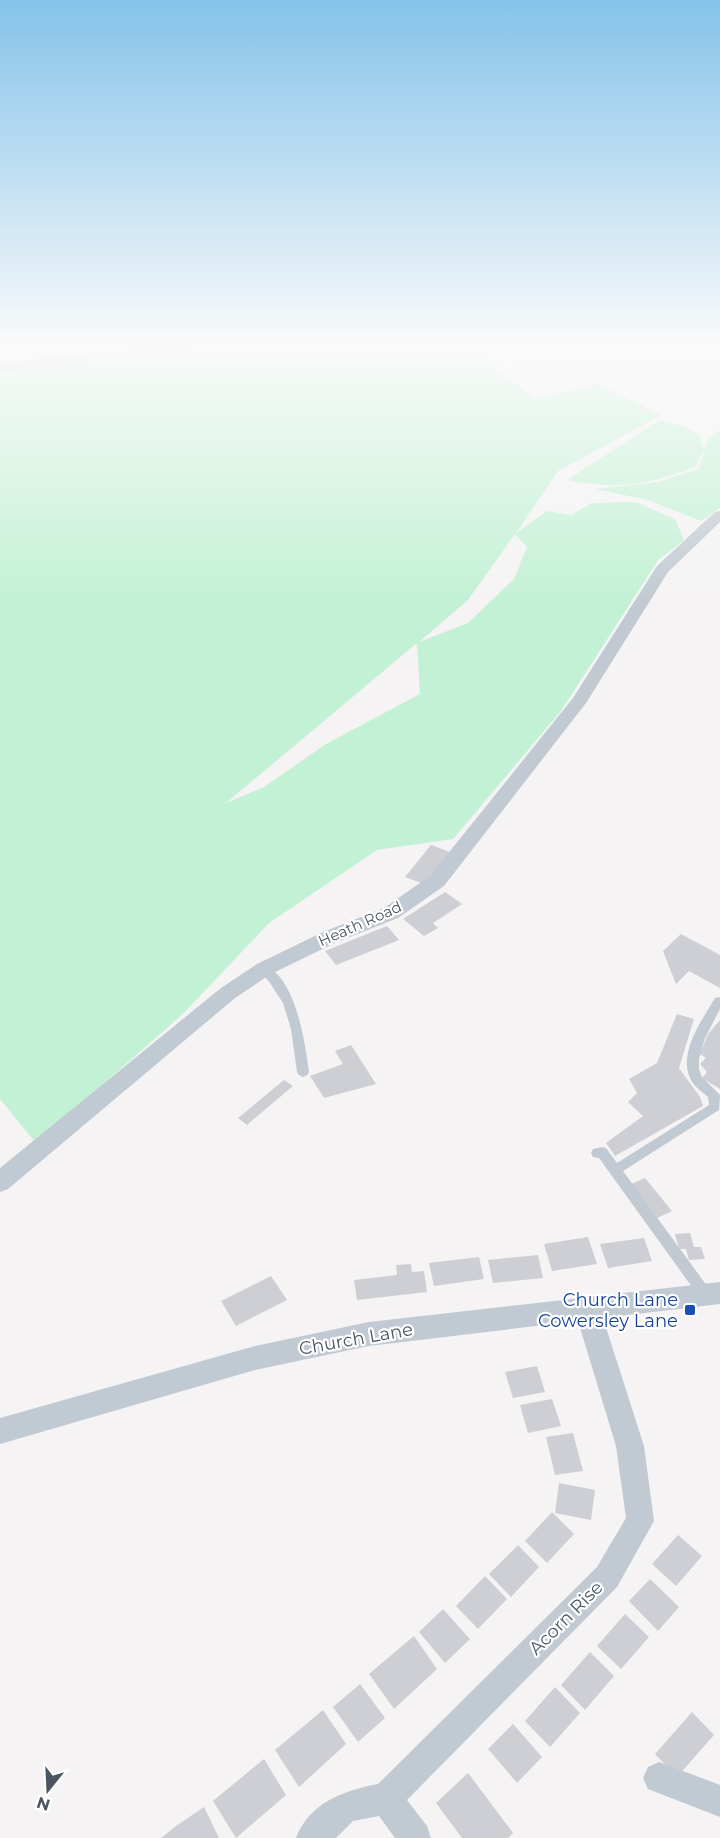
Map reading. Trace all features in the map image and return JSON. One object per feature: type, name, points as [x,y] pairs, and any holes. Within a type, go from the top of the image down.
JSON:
[{"type":"street","name":"Heath Road","points":[[0,1182],[228,993],[264,969],[330,937],[391,913],[437,881],[580,700],[662,569],[720,515]]},
{"type":"street","name":"Church Lane","points":[[0,1431],[255,1358],[369,1334],[713,1294]]},
{"type":"street","name":"Acorn Rise","points":[[387,1798],[607,1577],[639,1521],[630,1446],[587,1308]]},
{"type":"street","points":[[659,1778],[720,1801]]},
{"type":"street","points":[[312,1838],[345,1807],[387,1798],[415,1838]]},
{"type":"lane","points":[[264,969],[280,984],[288,1001],[296,1024],[303,1072]]},
{"type":"lane","points":[[615,1170],[715,1107],[714,1095],[696,1078],[693,1057],[702,1029],[719,1001]]},
{"type":"lane","points":[[597,1153],[602,1152],[713,1294]]},
{"type":"green space","points":[[0,432],[631,432],[558,471],[516,533],[547,511],[571,515],[592,503],[636,502],[675,519],[684,540],[658,560],[561,711],[453,839],[377,850],[269,923],[184,1013],[36,1143],[0,1099]],"holes":[[[515,534],[527,547],[514,579],[468,623],[419,642],[468,600]],[[417,643],[420,694],[326,744],[264,787],[226,803]]]},
{"type":"green space","points":[[642,432],[694,432],[700,435],[704,449],[695,467],[646,482],[602,485],[567,480]]},
{"type":"green space","points":[[720,432],[720,508],[701,521],[648,500],[595,489],[658,482],[699,469],[708,439]]},
{"type":"building","points":[[431,845],[450,852],[424,884],[405,877]]},
{"type":"building","points":[[445,892],[462,904],[433,923],[438,928],[424,936],[403,919]]},
{"type":"building","points":[[387,926],[399,940],[336,965],[325,951]]},
{"type":"building","points":[[681,934],[720,955],[720,988],[689,971],[676,984],[663,951]]},
{"type":"building","points":[[677,1014],[694,1019],[679,1068],[700,1097],[703,1106],[615,1156],[606,1143],[643,1116],[628,1102],[637,1093],[629,1079],[657,1063]]},
{"type":"building","points":[[720,1020],[720,1089],[702,1078],[707,1072],[700,1064],[706,1058],[700,1054],[708,1034]]},
{"type":"building","points":[[351,1045],[376,1084],[324,1098],[310,1076],[343,1064],[335,1051]]},
{"type":"building","points":[[284,1080],[293,1086],[247,1125],[238,1118]]},
{"type":"building","points":[[645,1178],[672,1211],[657,1218],[631,1184]]},
{"type":"building","points":[[690,1233],[694,1247],[701,1247],[705,1259],[689,1260],[686,1249],[679,1249],[675,1234]]},
{"type":"building","points":[[588,1237],[597,1264],[552,1271],[544,1244]]},
{"type":"building","points":[[644,1238],[652,1261],[608,1268],[600,1244]]},
{"type":"building","points":[[538,1255],[543,1278],[493,1283],[488,1260]]},
{"type":"building","points":[[479,1257],[484,1279],[434,1286],[429,1263]]},
{"type":"building","points":[[411,1264],[412,1272],[424,1271],[427,1292],[357,1300],[354,1280],[397,1275],[396,1265]]},
{"type":"building","points":[[271,1276],[287,1300],[236,1326],[221,1301]]},
{"type":"building","points":[[537,1366],[545,1392],[513,1398],[505,1372]]},
{"type":"building","points":[[552,1399],[561,1426],[528,1433],[520,1405]]},
{"type":"building","points":[[573,1433],[583,1471],[555,1475],[546,1437]]},
{"type":"building","points":[[559,1483],[595,1490],[591,1520],[555,1513]]},
{"type":"building","points":[[552,1512],[574,1534],[547,1563],[525,1541]]},
{"type":"building","points":[[678,1535],[702,1556],[676,1586],[652,1564]]},
{"type":"building","points":[[518,1545],[539,1567],[511,1597],[489,1574]]},
{"type":"building","points":[[485,1576],[507,1599],[478,1629],[456,1606]]},
{"type":"building","points":[[650,1579],[679,1607],[658,1631],[629,1601]]},
{"type":"building","points":[[443,1609],[470,1639],[445,1663],[419,1632]]},
{"type":"building","points":[[625,1614],[649,1637],[621,1669],[597,1646]]},
{"type":"building","points":[[414,1636],[437,1669],[394,1709],[369,1674]]},
{"type":"building","points":[[590,1652],[614,1676],[585,1710],[561,1685]]},
{"type":"building","points":[[360,1684],[385,1718],[358,1742],[333,1707]]},
{"type":"building","points":[[555,1687],[580,1713],[550,1747],[525,1721]]},
{"type":"building","points":[[323,1710],[346,1744],[299,1787],[275,1750]]},
{"type":"building","points":[[692,1712],[714,1735],[677,1777],[655,1754]]},
{"type":"building","points":[[513,1724],[542,1757],[517,1783],[488,1749]]},
{"type":"building","points":[[264,1759],[286,1795],[236,1838],[213,1801]]},
{"type":"building","points":[[468,1773],[513,1833],[508,1838],[462,1838],[436,1803]]},
{"type":"building","points":[[204,1807],[219,1838],[161,1838],[176,1826]]},
{"type":"place","name":"Church Lane Cowersley Lane","points":[[690,1310]]}]
